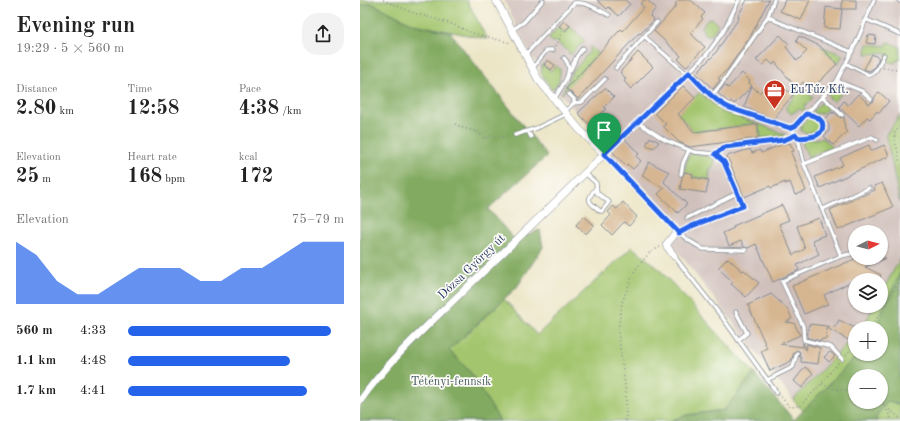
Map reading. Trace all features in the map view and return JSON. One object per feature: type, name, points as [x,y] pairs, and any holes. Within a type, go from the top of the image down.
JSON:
[{"type":"street","points":[[496,0],[538,79],[579,129],[604,154]]},
{"type":"street","name":"Dózsa György út","points":[[360,401],[420,333],[604,154]]},
{"type":"street","points":[[674,256],[666,245],[678,232]]},
{"type":"lane","points":[[512,30],[524,22],[543,0]]},
{"type":"lane","points":[[739,0],[722,32],[707,54],[604,154],[678,232],[703,249],[746,250]]},
{"type":"lane","points":[[712,95],[723,82],[768,16],[774,0]]},
{"type":"lane","points":[[790,128],[795,126],[837,81],[852,52],[872,1]]},
{"type":"lane","points":[[525,55],[574,3],[585,3],[609,15]]},
{"type":"lane","points":[[768,16],[776,21],[852,52]]},
{"type":"lane","points":[[865,19],[900,34]]},
{"type":"lane","points":[[616,68],[656,22]]},
{"type":"lane","points":[[644,36],[725,106],[790,128],[797,137],[804,164],[841,256]]},
{"type":"lane","points":[[555,98],[577,56],[583,48]]},
{"type":"lane","points":[[532,70],[547,50],[552,49]]},
{"type":"lane","points":[[846,64],[872,75],[884,55]]},
{"type":"lane","points":[[564,58],[568,64],[568,74]]},
{"type":"lane","points":[[515,135],[537,128],[566,112],[574,103],[582,102],[605,79]]},
{"type":"lane","points":[[837,81],[862,91],[871,99]]},
{"type":"lane","points":[[569,94],[574,99],[574,103]]},
{"type":"lane","points":[[823,97],[842,115]]},
{"type":"lane","points":[[715,154],[725,147],[797,137],[812,137],[817,135],[821,132],[823,126],[822,122],[819,118],[806,114]]},
{"type":"lane","points":[[637,122],[665,140],[689,150],[694,152],[715,154],[724,162],[743,206],[678,232]]},
{"type":"lane","points":[[528,131],[531,137]]},
{"type":"lane","points":[[804,164],[872,137],[877,140]]},
{"type":"lane","points":[[681,174],[683,163],[689,150]]},
{"type":"lane","points":[[585,173],[596,183],[597,193],[609,202],[602,211],[591,204],[589,199],[589,196],[596,188]]},
{"type":"lane","points":[[823,209],[869,188]]},
{"type":"lane","points":[[687,218],[737,193]]},
{"type":"lane","points":[[842,359],[831,347],[804,340],[803,326],[782,281],[848,254]]},
{"type":"lane","points":[[674,256],[777,393]]},
{"type":"lane","points":[[736,312],[747,333],[738,340]]},
{"type":"lane","points":[[767,380],[793,367],[797,353]]},
{"type":"path","points":[[383,0],[414,13],[452,24],[472,33],[508,43],[519,44]]},
{"type":"path","points":[[552,49],[559,41],[562,30]]},
{"type":"path","points":[[877,68],[896,69]]},
{"type":"path","points":[[455,124],[478,132],[484,138],[490,136],[499,137],[515,135]]},
{"type":"path","points":[[900,126],[894,134],[900,163]]},
{"type":"path","points":[[626,421],[626,393],[618,332],[622,302],[635,270],[650,252],[666,245]]},
{"type":"path","points":[[875,321],[885,306],[900,278]]},
{"type":"path","points":[[777,393],[790,407],[800,406],[848,352]]},
{"type":"path","points":[[821,384],[848,391]]},
{"type":"path","points":[[886,409],[892,421]]},
{"type":"path","points":[[887,409],[900,418]]},
{"type":"shaded area","points":[[504,0],[900,0],[900,115],[886,134],[900,204],[900,259],[888,280],[888,273],[848,273],[848,313],[870,313],[866,321],[848,321],[848,342],[793,400],[672,244],[684,226],[609,154],[613,150],[607,145],[603,148],[587,132],[591,128],[560,94],[552,91],[526,46]]},
{"type":"green space","points":[[360,0],[467,0],[487,39],[413,24],[371,3],[360,6]]},
{"type":"green space","name":"Tétényi-fennsík","points":[[371,3],[413,24],[450,32],[547,156],[488,209],[514,239],[540,230],[543,247],[517,287],[449,350],[471,373],[500,421],[360,421],[360,6]]},
{"type":"green space","points":[[711,18],[718,25],[711,35],[704,34],[702,27],[707,20]]},
{"type":"green space","points":[[570,26],[585,41],[571,54],[569,54],[569,52],[555,41],[554,43],[548,38],[559,27],[565,32]]},
{"type":"green space","points":[[888,42],[900,47],[900,59],[894,63],[889,62],[885,53],[866,54],[867,44],[886,46]]},
{"type":"green space","points":[[820,46],[843,55],[838,64],[837,64]]},
{"type":"green space","points":[[591,47],[598,54],[561,95],[572,72],[590,51],[589,49]]},
{"type":"green space","points":[[542,64],[551,71],[555,65],[560,69],[559,81],[552,90],[541,73]]},
{"type":"green space","points":[[795,79],[813,98],[804,106],[805,109],[803,111],[799,109],[791,114],[785,108],[798,92],[790,84]]},
{"type":"green space","points":[[837,87],[843,87],[840,93],[841,94],[833,102],[829,98],[828,94]]},
{"type":"green space","points":[[700,92],[722,112],[759,124],[786,135],[786,137],[759,137],[758,124],[694,132],[678,114]]},
{"type":"green space","points":[[822,102],[830,107],[821,114],[814,113],[813,111]]},
{"type":"green space","points":[[900,115],[900,204],[886,134]]},
{"type":"green space","points":[[808,118],[819,122],[820,126],[816,131],[806,133],[801,131],[801,125]]},
{"type":"green space","points":[[823,138],[833,147],[808,157],[802,143],[805,140]]},
{"type":"green space","points":[[693,153],[714,158],[714,166],[710,169],[709,180],[692,177],[692,174],[684,172],[688,157]]},
{"type":"green space","name":"Tétényi-fennsík","points":[[632,247],[659,269],[754,373],[724,410],[687,415],[670,421],[360,421],[360,413],[467,334],[504,299],[537,335]]},
{"type":"green space","points":[[900,259],[900,421],[813,421],[793,400],[848,342],[848,361],[888,361],[888,321],[866,321],[870,313],[888,313],[888,280]]},
{"type":"green space","points":[[900,273],[900,405],[888,401],[888,369],[848,369],[848,409],[882,409],[876,417],[877,421],[670,421],[687,415],[724,410],[754,373],[794,420],[851,361],[888,361],[888,321],[878,321],[882,313],[888,313],[888,299]]},
{"type":"building","points":[[597,0],[625,0],[630,4],[619,16],[609,7],[607,9]]},
{"type":"building","points":[[644,0],[647,0],[656,8],[650,16],[654,20],[640,34],[639,33],[578,99],[566,89],[621,29],[623,31],[644,7],[640,4]]},
{"type":"building","points":[[679,0],[691,0],[705,13],[701,17],[703,19],[690,33],[705,47],[686,67],[678,59],[681,56],[654,31],[677,5],[675,4]]},
{"type":"building","points":[[747,0],[769,0],[751,35],[727,70],[718,78],[720,80],[713,89],[696,73],[714,55],[739,18],[738,16]]},
{"type":"building","points":[[785,0],[810,0],[801,20],[780,11]]},
{"type":"building","points":[[842,0],[856,0],[856,9],[842,9]]},
{"type":"building","points":[[826,7],[842,9],[840,29],[824,28]]},
{"type":"building","points":[[564,21],[570,26],[565,31],[559,26]]},
{"type":"building","points":[[780,35],[789,44],[786,47],[797,61],[807,51],[796,41],[799,36],[820,46],[837,64],[811,90],[803,82],[797,89],[775,62],[773,65],[768,60],[762,65],[756,60]]},
{"type":"building","points":[[868,35],[876,36],[875,44],[866,43]]},
{"type":"building","points":[[638,52],[653,67],[631,89],[624,81],[626,79],[620,72]]},
{"type":"building","points":[[872,54],[879,58],[874,68],[869,71],[864,69]]},
{"type":"building","points":[[547,60],[555,65],[551,70],[544,65]]},
{"type":"building","points":[[742,73],[750,81],[749,83],[752,86],[734,104],[731,101],[729,103],[718,93],[725,85],[728,88]]},
{"type":"building","points":[[776,81],[793,95],[778,113],[775,120],[744,107],[752,86],[759,93],[762,90],[766,94]]},
{"type":"building","points":[[683,86],[695,98],[678,114],[694,132],[758,124],[759,138],[690,147],[679,142],[663,126],[666,124],[655,113]]},
{"type":"building","points":[[605,88],[614,97],[604,107],[606,109],[600,115],[620,134],[608,146],[605,143],[606,142],[578,113]]},
{"type":"building","points":[[879,92],[889,101],[879,113],[877,111],[870,119],[867,117],[859,126],[839,107],[844,101],[848,105],[858,94],[869,104],[874,101],[874,98]]},
{"type":"building","points":[[832,112],[841,118],[844,117],[845,130],[847,132],[833,145],[824,136],[829,131],[829,125],[824,120]]},
{"type":"building","points":[[650,137],[659,142],[654,148],[646,145]]},
{"type":"building","points":[[625,139],[639,154],[636,156],[641,161],[633,169],[627,164],[626,166],[612,151]]},
{"type":"building","points":[[790,143],[794,151],[791,152],[806,191],[795,195],[790,182],[785,184],[785,182],[771,188],[770,186],[744,197],[727,156],[750,149],[752,153],[760,150],[761,153],[783,144]]},
{"type":"building","points":[[869,145],[871,151],[884,145],[889,156],[820,188],[815,177],[843,165],[840,158]]},
{"type":"building","points":[[649,162],[669,172],[664,182],[687,204],[678,213],[658,194],[664,188],[642,176]]},
{"type":"building","points":[[685,172],[693,174],[692,177],[709,180],[706,193],[680,189],[682,177]]},
{"type":"building","points":[[882,183],[893,207],[838,230],[830,210],[875,190],[874,186]]},
{"type":"building","points":[[623,202],[637,217],[629,226],[624,222],[612,235],[602,225],[611,215],[608,212],[613,206],[617,209]]},
{"type":"building","points":[[782,205],[789,220],[779,224],[793,255],[805,249],[797,226],[819,218],[825,235],[812,240],[819,254],[797,265],[799,270],[773,282],[756,244],[748,248],[744,247],[741,241],[729,246],[723,233],[734,228],[733,226]]},
{"type":"building","points":[[584,216],[594,225],[586,234],[576,225]]},
{"type":"building","points":[[728,258],[742,271],[744,270],[759,283],[746,297],[731,284],[733,282],[718,268]]},
{"type":"building","points":[[848,262],[848,265],[870,265],[865,267],[877,273],[848,273],[848,283],[824,295],[828,304],[804,314],[792,286]]},
{"type":"building","points":[[771,294],[788,309],[792,319],[786,322],[794,323],[800,335],[780,344],[803,347],[803,343],[806,350],[807,344],[820,348],[818,364],[801,362],[801,356],[799,357],[800,352],[797,350],[794,352],[791,361],[770,371],[761,351],[767,348],[748,305]]},
{"type":"building","points":[[839,320],[848,324],[848,340],[827,328],[826,339],[822,339],[821,341],[807,338],[809,324],[835,327]]},
{"type":"building","points":[[830,352],[835,356],[829,362],[824,357]]},
{"type":"building","points":[[805,367],[813,373],[802,388],[794,381]]},
{"type":"place","name":"EuTűz Kft.","points":[[775,110]]},
{"type":"route","points":[[689,73],[706,90],[725,106],[730,108],[790,128],[795,126],[806,114],[814,115],[819,118],[823,126],[821,132],[812,137],[798,138],[796,135],[784,140],[725,147],[721,149],[715,154],[724,162],[743,206],[692,226],[679,233],[604,154],[689,73]]}]
